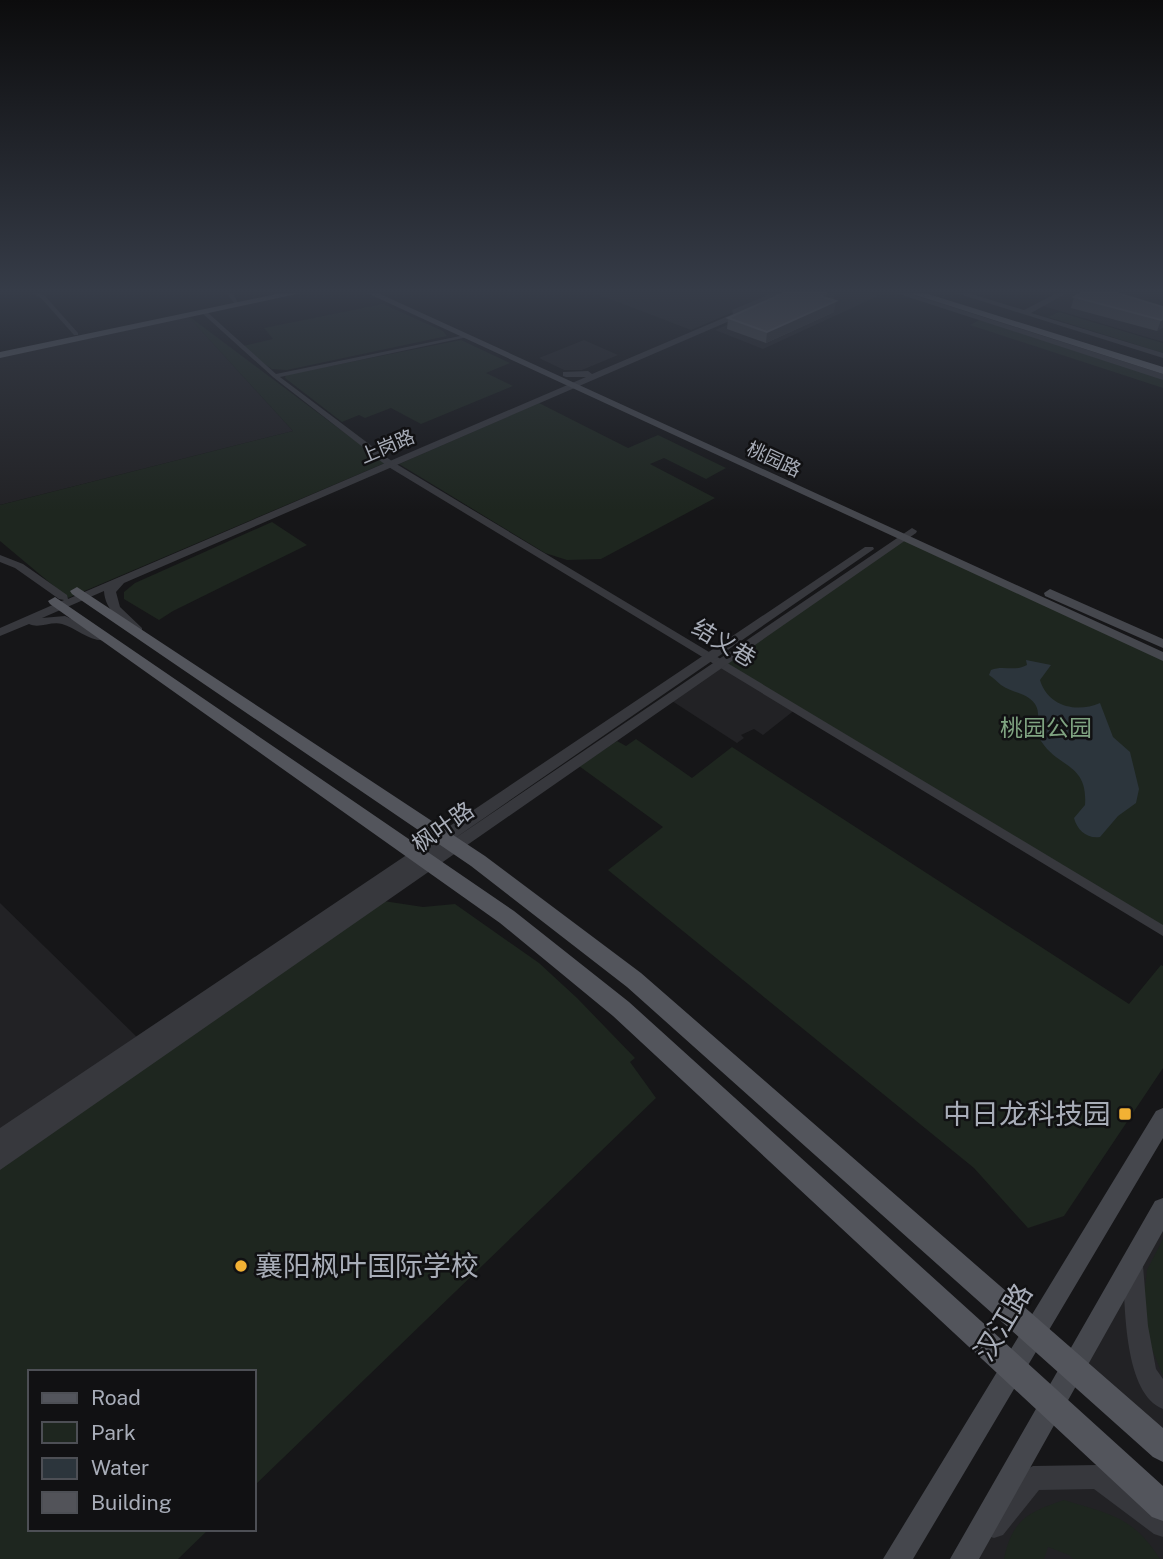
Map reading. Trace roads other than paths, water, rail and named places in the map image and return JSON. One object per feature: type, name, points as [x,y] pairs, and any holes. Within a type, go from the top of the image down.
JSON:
[{"type":"highway","points":[[1146,366],[1163,371]]},
{"type":"main road","name":"桃园路","points":[[536,366],[575,382]]},
{"type":"main road","name":"桃园路","points":[[541,366],[902,532],[1163,657]]},
{"type":"main road","name":"桃园路","points":[[902,532],[1163,644]]},
{"type":"main road","points":[[68,598],[144,636],[449,842],[634,980],[1035,1331],[1163,1447]]},
{"type":"main road","points":[[68,598],[120,646],[507,917],[621,1009],[1163,1506]]},
{"type":"main road","name":"汉江路","points":[[897,1559],[1163,1118]]},
{"type":"main road","points":[[965,1559],[1163,1209]]},
{"type":"street","name":"结义巷","points":[[264,366],[388,462],[1163,931]]},
{"type":"street","points":[[275,376],[322,366]]},
{"type":"street","name":"上岗路","points":[[575,382],[612,366]]},
{"type":"street","name":"上岗路","points":[[0,633],[68,598],[614,366]]},
{"type":"street","points":[[1128,366],[1163,377]]},
{"type":"street","name":"上岗路","points":[[0,624],[123,579],[388,462]]},
{"type":"street","name":"枫叶路","points":[[0,1160],[423,860],[902,532]]},
{"type":"street","points":[[0,558],[19,566],[68,598]]},
{"type":"street","points":[[123,579],[110,591],[109,599],[114,609],[144,636]]},
{"type":"street","points":[[0,633],[61,619],[120,646]]},
{"type":"street","name":"枫叶路","points":[[0,1139],[423,860]]},
{"type":"street","points":[[1133,1261],[1137,1326],[1146,1374],[1163,1398]]},
{"type":"street","points":[[965,1559],[1033,1478],[1098,1477],[1163,1525]]},
{"type":"street","points":[[1098,1477],[1163,1537]]},
{"type":"water","points":[[1026,660],[1051,665],[1040,680],[1056,702],[1073,707],[1100,703],[1113,737],[1130,752],[1139,789],[1136,803],[1118,816],[1100,837],[1087,835],[1075,822],[1074,818],[1085,805],[1082,781],[1041,741],[1035,704],[989,675],[991,670],[1027,665]]},
{"type":"place","name":"中日龙科技园","points":[[1125,1114]]},
{"type":"place","name":"襄阳枫叶国际学校","points":[[241,1266]]},
{"type":"park label","name":"桃园公园","points":[[1046,728]]}]
